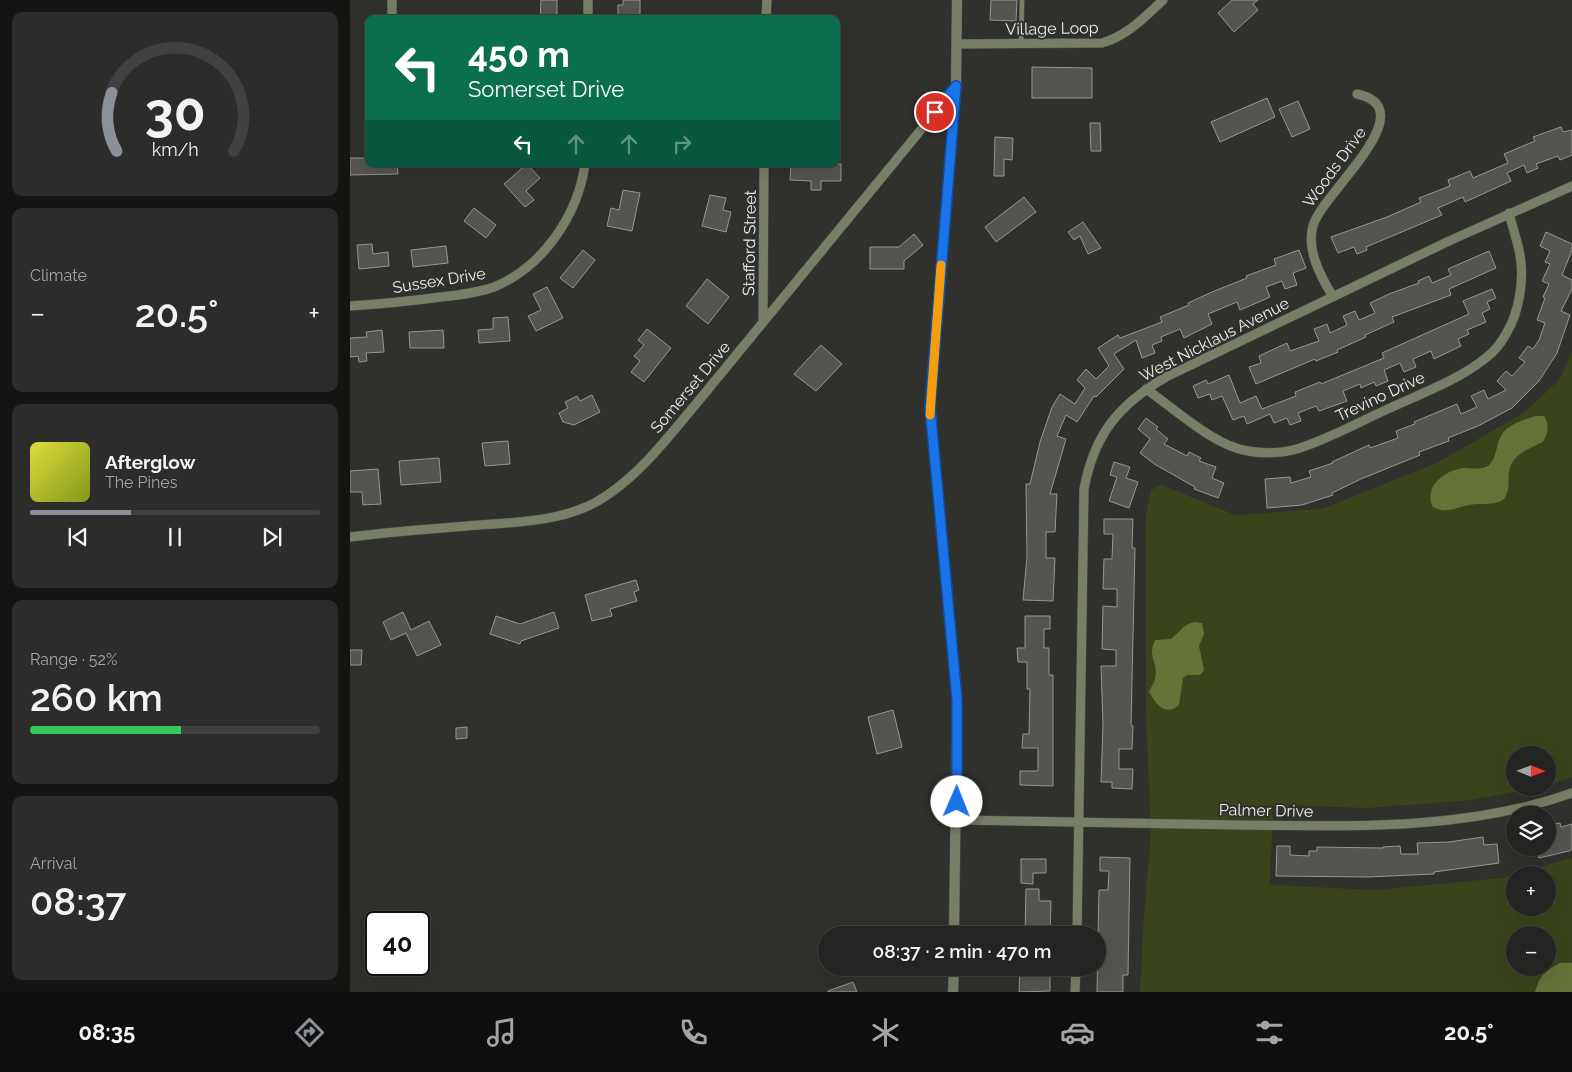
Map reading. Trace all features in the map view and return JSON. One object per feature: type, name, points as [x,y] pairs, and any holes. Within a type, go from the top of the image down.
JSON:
[{"type":"street","points":[[392,0],[392,15]]},
{"type":"street","points":[[588,0],[588,15]]},
{"type":"street","points":[[766,15],[767,0]]},
{"type":"street","points":[[954,926],[957,700],[930,407],[956,86],[957,0]]},
{"type":"street","name":"Village Loop","points":[[956,44],[1083,45],[1110,41],[1134,27],[1164,0]]},
{"type":"street","name":"Somerset Drive","points":[[350,537],[569,514],[594,504],[627,481],[655,452],[956,86]]},
{"type":"street","name":"Woods Drive","points":[[1333,297],[1322,279],[1316,263],[1312,234],[1315,218],[1372,142],[1380,128],[1382,114],[1378,105],[1374,101],[1357,94]]},
{"type":"street","name":"Sussex Drive","points":[[350,306],[460,295],[483,290],[503,282],[522,270],[538,255],[568,220],[578,198],[584,167]]},
{"type":"street","name":"Stafford Street","points":[[763,322],[764,167]]},
{"type":"street","name":"West Nicklaus Avenue","points":[[1077,926],[1084,490],[1088,468],[1095,449],[1105,431],[1132,399],[1166,377],[1508,213],[1572,186]]},
{"type":"street","name":"Trevino Drive","points":[[1146,389],[1218,441],[1237,449],[1268,453],[1290,450],[1322,440],[1426,391],[1471,368],[1487,357],[1501,342],[1511,324],[1518,304],[1520,251],[1508,213]]},
{"type":"street","name":"Palmer Drive","points":[[956,820],[1308,826],[1397,824],[1511,811],[1547,802],[1572,793]]},
{"type":"street","points":[[953,992],[954,976]]},
{"type":"street","points":[[1076,976],[1076,992]]},
{"type":"lane","points":[[1021,44],[1022,0]]},
{"type":"shaded area","points":[[1572,351],[1572,777],[1556,782],[1556,746],[1506,746],[1506,793],[1472,800],[1367,808],[1273,805],[1270,885],[1375,890],[1506,877],[1506,916],[1556,916],[1556,866],[1544,866],[1572,858],[1572,992],[1140,992],[1151,836],[1146,712],[1145,520],[1151,490],[1162,485],[1235,515],[1322,509],[1437,463],[1525,412],[1560,379]]},
{"type":"shaded area","points":[[1536,416],[1544,416],[1548,426],[1546,435],[1543,442],[1522,453],[1513,461],[1510,466],[1508,489],[1504,499],[1491,504],[1474,504],[1451,510],[1433,507],[1430,500],[1431,492],[1439,479],[1459,469],[1488,466],[1493,459],[1500,438],[1505,430],[1518,422]]},
{"type":"shaded area","points":[[1194,622],[1202,623],[1204,634],[1199,646],[1204,670],[1200,675],[1187,675],[1183,678],[1179,705],[1170,710],[1165,709],[1154,700],[1149,691],[1156,675],[1152,653],[1153,645],[1155,640],[1171,639],[1186,625]]},
{"type":"shaded area","points":[[1560,963],[1572,963],[1572,992],[1535,992],[1543,976],[1556,976],[1556,965]]},
{"type":"building","points":[[541,0],[557,0],[557,15],[540,15]]},
{"type":"building","points":[[623,0],[640,0],[640,15],[618,15],[618,5],[623,5]]},
{"type":"building","points":[[991,0],[1017,0],[1016,21],[990,20]]},
{"type":"building","points":[[1232,0],[1258,0],[1253,4],[1258,10],[1234,32],[1218,13]]},
{"type":"building","points":[[1032,67],[1092,68],[1092,98],[1032,98]]},
{"type":"building","points":[[1267,98],[1275,117],[1220,142],[1211,122]]},
{"type":"building","points":[[1298,101],[1310,129],[1292,137],[1279,109]]},
{"type":"building","points":[[1090,123],[1100,123],[1101,151],[1091,151]]},
{"type":"building","points":[[1561,127],[1563,132],[1572,130],[1572,155],[1560,160],[1558,156],[1536,164],[1538,168],[1527,173],[1524,165],[1507,173],[1511,181],[1465,202],[1463,197],[1438,208],[1442,215],[1366,247],[1367,250],[1357,254],[1354,247],[1338,253],[1331,237],[1387,217],[1421,202],[1419,198],[1450,186],[1448,180],[1470,171],[1473,178],[1508,163],[1504,154],[1535,141],[1533,137]]},
{"type":"building","points":[[995,137],[1013,138],[1012,160],[1004,159],[1004,176],[994,176]]},
{"type":"building","points":[[350,158],[365,158],[365,167],[397,167],[398,174],[350,175]]},
{"type":"building","points":[[841,164],[841,181],[821,181],[821,190],[811,190],[811,181],[790,180],[791,167],[840,167]]},
{"type":"building","points":[[524,167],[530,167],[540,178],[526,191],[534,200],[525,207],[504,184]]},
{"type":"building","points":[[623,190],[640,193],[632,231],[607,226],[611,208],[619,210]]},
{"type":"building","points":[[710,195],[726,198],[723,210],[731,212],[726,232],[702,226]]},
{"type":"building","points":[[1024,197],[1036,212],[996,242],[985,227]]},
{"type":"building","points":[[474,208],[496,225],[486,238],[464,221]]},
{"type":"building","points":[[1083,222],[1101,248],[1088,254],[1080,236],[1074,240],[1068,232]]},
{"type":"building","points":[[1546,232],[1572,244],[1572,250],[1562,275],[1572,280],[1572,289],[1561,311],[1570,315],[1557,353],[1539,381],[1512,408],[1478,426],[1448,438],[1449,441],[1419,452],[1420,455],[1332,493],[1333,495],[1302,505],[1267,508],[1265,479],[1290,477],[1291,483],[1311,477],[1309,471],[1333,463],[1369,445],[1370,448],[1398,438],[1396,431],[1415,424],[1414,422],[1457,404],[1461,414],[1477,407],[1471,396],[1484,390],[1488,399],[1506,390],[1497,381],[1506,371],[1512,376],[1525,362],[1519,358],[1528,346],[1533,349],[1539,340],[1545,323],[1537,320],[1545,298],[1543,297],[1549,284],[1542,281],[1550,264],[1545,262],[1550,251],[1540,246]]},
{"type":"building","points":[[914,234],[923,245],[904,261],[904,269],[870,269],[870,247],[899,247]]},
{"type":"building","points":[[372,244],[373,254],[388,252],[389,266],[359,269],[357,245]]},
{"type":"building","points":[[446,246],[448,263],[413,267],[411,250]]},
{"type":"building","points":[[583,250],[595,260],[573,288],[560,278]]},
{"type":"building","points":[[1299,250],[1306,268],[1293,273],[1297,285],[1285,289],[1282,281],[1266,287],[1270,297],[1240,310],[1237,302],[1208,314],[1212,324],[1184,338],[1180,329],[1161,337],[1162,341],[1152,345],[1155,353],[1142,358],[1136,340],[1114,354],[1124,369],[1096,397],[1094,396],[1077,422],[1066,415],[1057,436],[1066,439],[1050,494],[1057,494],[1055,532],[1046,532],[1046,558],[1055,558],[1053,601],[1023,600],[1027,557],[1026,484],[1030,484],[1040,442],[1052,407],[1060,394],[1075,404],[1085,388],[1077,380],[1086,369],[1096,379],[1109,366],[1098,348],[1118,335],[1120,338],[1162,322],[1160,317],[1189,305],[1188,303],[1212,292],[1247,278],[1246,276],[1276,265],[1274,259]]},
{"type":"building","points":[[1489,251],[1496,268],[1449,289],[1451,295],[1392,317],[1394,322],[1337,350],[1338,352],[1316,361],[1315,359],[1256,384],[1249,367],[1261,363],[1259,356],[1287,343],[1290,351],[1319,341],[1314,329],[1327,324],[1330,333],[1347,325],[1343,316],[1355,311],[1359,320],[1375,313],[1370,303],[1419,283],[1418,281],[1429,276],[1432,283],[1451,275],[1448,269]]},
{"type":"building","points":[[707,279],[729,297],[708,324],[686,306]]},
{"type":"building","points":[[547,287],[563,318],[536,331],[528,316],[541,310],[533,294]]},
{"type":"building","points":[[1492,289],[1496,298],[1487,302],[1490,309],[1482,313],[1486,322],[1467,330],[1469,334],[1458,339],[1461,346],[1434,359],[1431,351],[1413,359],[1416,367],[1404,372],[1400,363],[1384,370],[1388,381],[1376,386],[1374,382],[1361,388],[1360,384],[1343,391],[1347,401],[1319,411],[1316,406],[1298,413],[1301,421],[1290,425],[1287,418],[1274,423],[1270,414],[1247,424],[1244,416],[1233,420],[1222,396],[1212,400],[1210,394],[1198,398],[1193,386],[1206,380],[1208,384],[1229,375],[1240,403],[1256,396],[1262,409],[1296,396],[1295,392],[1320,382],[1321,384],[1384,358],[1382,353],[1469,314],[1463,301]]},
{"type":"building","points":[[508,317],[510,341],[479,343],[478,330],[493,329],[493,318]]},
{"type":"building","points":[[647,329],[671,348],[644,382],[631,372],[640,361],[634,356],[644,345],[638,340]]},
{"type":"building","points":[[382,330],[384,352],[366,353],[367,361],[359,362],[358,356],[350,357],[350,338],[367,337],[366,332]]},
{"type":"building","points":[[443,330],[444,348],[410,348],[409,332]]},
{"type":"building","points":[[821,345],[842,364],[816,391],[794,374]]},
{"type":"building","points":[[592,395],[600,412],[574,425],[563,422],[559,413],[568,408],[565,402],[577,396],[580,401]]},
{"type":"building","points":[[1146,418],[1158,427],[1156,429],[1168,439],[1164,444],[1187,456],[1189,452],[1201,458],[1199,461],[1216,467],[1212,478],[1224,483],[1218,498],[1194,489],[1195,487],[1156,465],[1140,453],[1150,439],[1138,429]]},
{"type":"building","points":[[508,441],[510,464],[485,466],[482,443]]},
{"type":"building","points":[[439,458],[441,482],[401,485],[399,461]]},
{"type":"building","points":[[1114,462],[1130,467],[1126,478],[1138,482],[1129,508],[1109,501],[1117,477],[1110,475]]},
{"type":"building","points":[[378,469],[381,504],[363,505],[362,492],[350,492],[350,471]]},
{"type":"building","points":[[1104,519],[1133,519],[1132,548],[1135,548],[1132,749],[1119,749],[1119,769],[1133,769],[1132,789],[1112,788],[1112,782],[1101,782],[1103,725],[1101,666],[1116,666],[1116,650],[1102,649],[1103,606],[1117,607],[1117,589],[1103,589],[1104,559],[1112,559],[1113,534],[1104,534]]},
{"type":"building","points":[[636,580],[639,590],[634,592],[637,601],[610,609],[612,616],[592,621],[585,595]]},
{"type":"building","points":[[403,612],[411,630],[429,621],[441,645],[417,656],[406,633],[391,640],[383,622]]},
{"type":"building","points":[[554,612],[559,628],[521,641],[520,644],[490,634],[496,616],[520,624]]},
{"type":"building","points":[[1025,616],[1050,616],[1050,629],[1044,629],[1044,648],[1049,648],[1049,675],[1053,675],[1053,786],[1020,785],[1020,771],[1038,771],[1038,748],[1022,748],[1023,734],[1029,734],[1030,689],[1027,689],[1027,662],[1018,662],[1017,648],[1025,648]]},
{"type":"building","points":[[350,650],[362,650],[361,665],[350,665]]},
{"type":"building","points":[[893,710],[902,747],[877,754],[868,717]]},
{"type":"building","points":[[467,727],[467,738],[456,739],[456,728]]},
{"type":"building","points":[[1560,823],[1561,827],[1572,824],[1572,849],[1556,854],[1556,824]]},
{"type":"building","points":[[1483,837],[1484,845],[1497,844],[1499,863],[1434,872],[1434,874],[1368,877],[1276,876],[1277,846],[1290,846],[1290,855],[1309,856],[1309,851],[1317,851],[1317,847],[1383,848],[1400,846],[1401,854],[1418,854],[1417,843],[1449,842]]},
{"type":"building","points":[[1100,857],[1130,858],[1128,975],[1123,975],[1123,992],[1097,992],[1097,976],[1106,976],[1106,926],[1098,926],[1099,890],[1108,890],[1109,871],[1100,871]]},
{"type":"building","points":[[1021,859],[1046,859],[1046,873],[1033,873],[1033,884],[1021,883]]},
{"type":"building","points":[[1026,889],[1039,889],[1039,901],[1051,901],[1050,926],[1025,926]]},
{"type":"building","points":[[1020,976],[1050,976],[1050,991],[1019,992]]},
{"type":"building","points":[[853,982],[857,992],[828,992],[828,991]]},
{"type":"slow traffic","points":[[930,415],[941,265]]},
{"type":"route","points":[[935,112],[956,86],[930,407],[930,427],[957,700],[957,802]]}]
